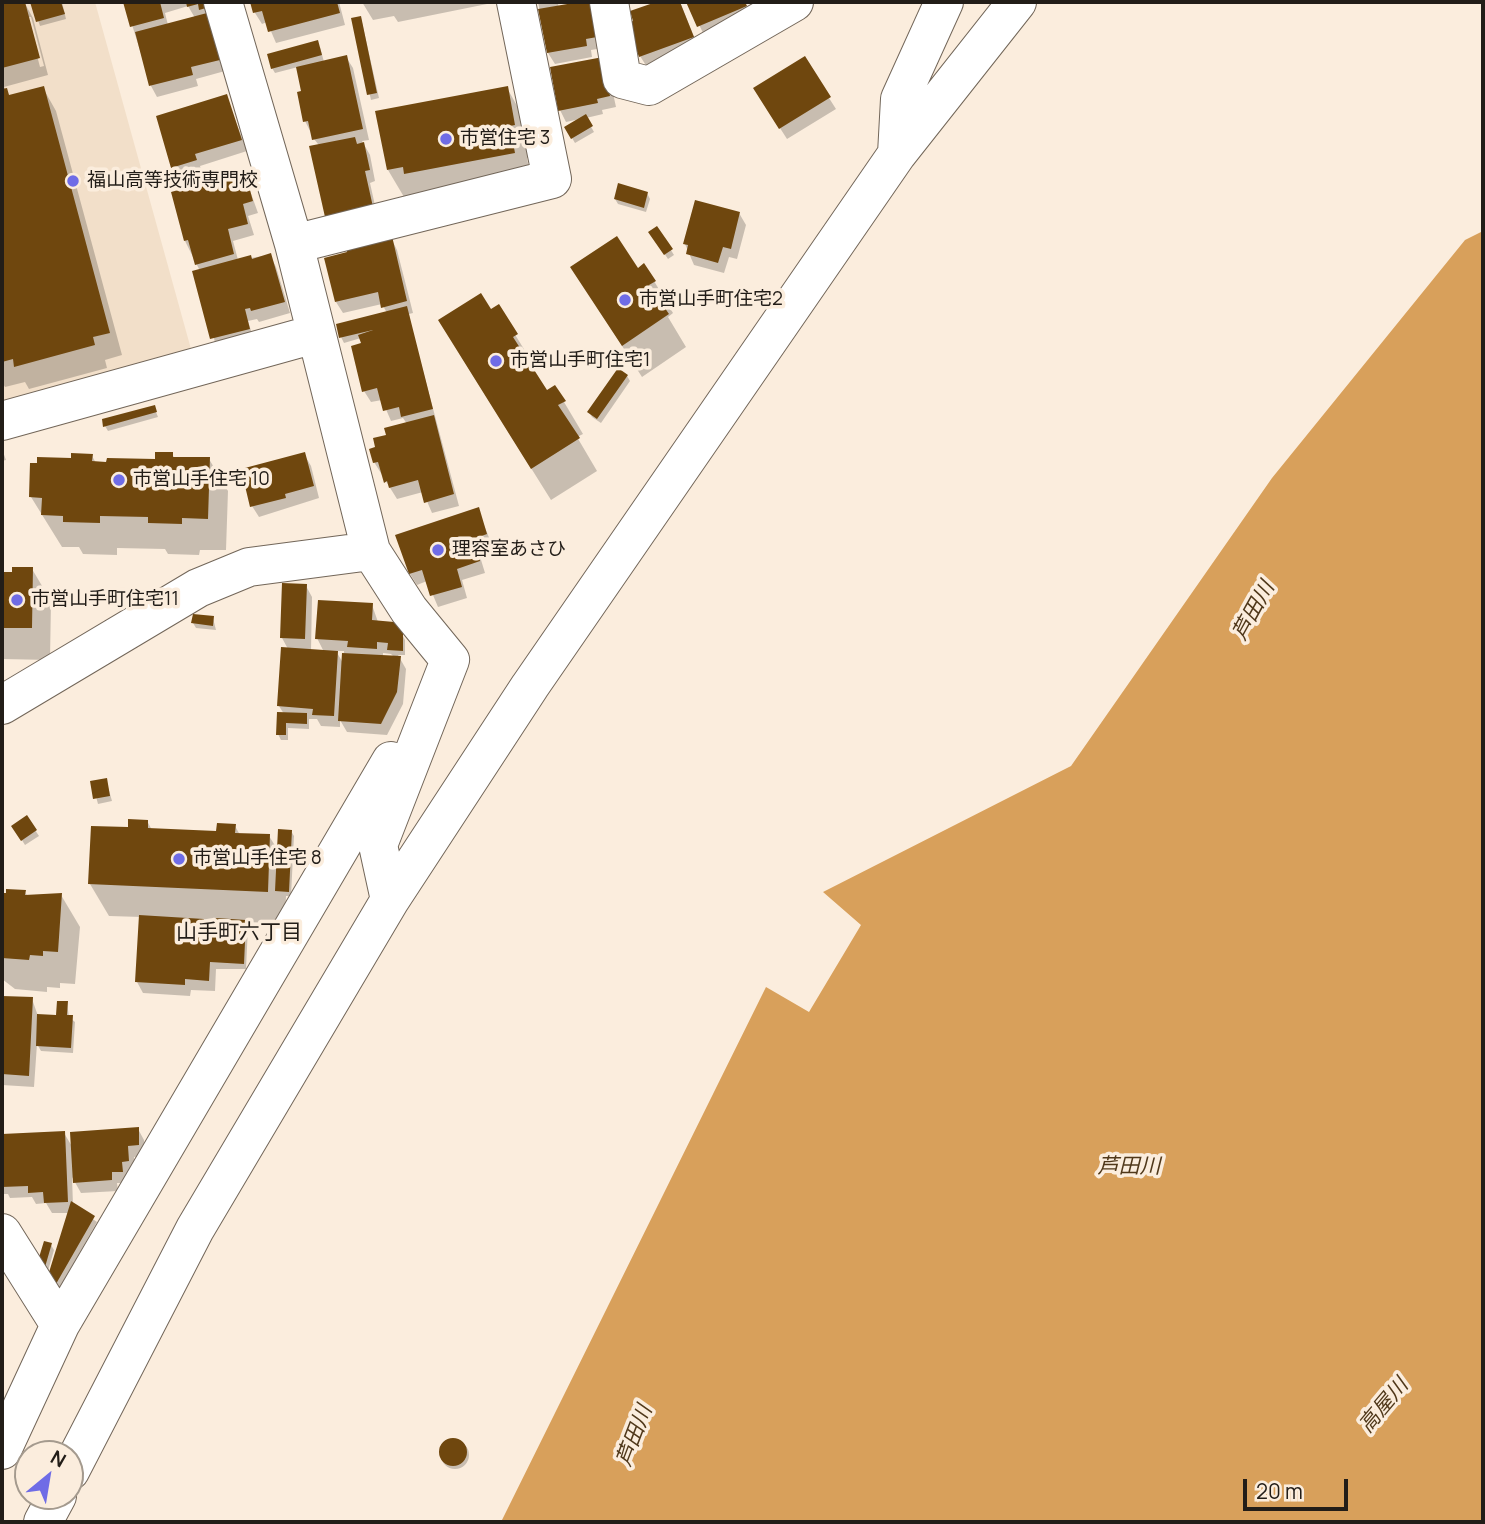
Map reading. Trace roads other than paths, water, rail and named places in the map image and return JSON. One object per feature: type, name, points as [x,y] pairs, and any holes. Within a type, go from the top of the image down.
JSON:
[{"type":"street","points":[[223,2],[294,244],[370,551],[409,610],[450,660]]},
{"type":"street","points":[[294,244],[552,179],[516,2]]},
{"type":"street","points":[[609,2],[622,79],[649,86],[794,2]]},
{"type":"street","points":[[897,153],[900,99],[944,2]]},
{"type":"street","points":[[84,1444],[195,1229],[390,900],[545,663],[897,153],[1017,2]]},
{"type":"street","points":[[2,421],[315,334]]},
{"type":"street","points":[[2,705],[198,588],[249,567],[370,551]]},
{"type":"street","points":[[390,900],[378,845],[450,660]]},
{"type":"street","points":[[2,1450],[60,1325],[450,660]]},
{"type":"street","points":[[2,1233],[60,1325]]},
{"type":"water","name":"芦田川","points":[[1483,231],[1483,1522],[501,1522],[766,987],[809,1012],[861,925],[823,892],[1071,766],[1272,478],[1465,240]]},
{"type":"place","name":"市営住宅 3","points":[[446,139]]},
{"type":"place","name":"福山高等技術専門校","points":[[73,181]]},
{"type":"place","name":"市営山手町住宅2","points":[[625,300]]},
{"type":"place","name":"市営山手町住宅1","points":[[496,361]]},
{"type":"place","name":"市営山手住宅 10","points":[[119,480]]},
{"type":"place","name":"理容室あさひ","points":[[438,550]]},
{"type":"place","name":"市営山手町住宅11","points":[[17,600]]},
{"type":"place","name":"市営山手住宅 8","points":[[179,859]]},
{"type":"district","name":"山手町六丁目","points":[[239,933]]},
{"type":"water label","name":"高屋川","points":[[1384,1406]]}]
